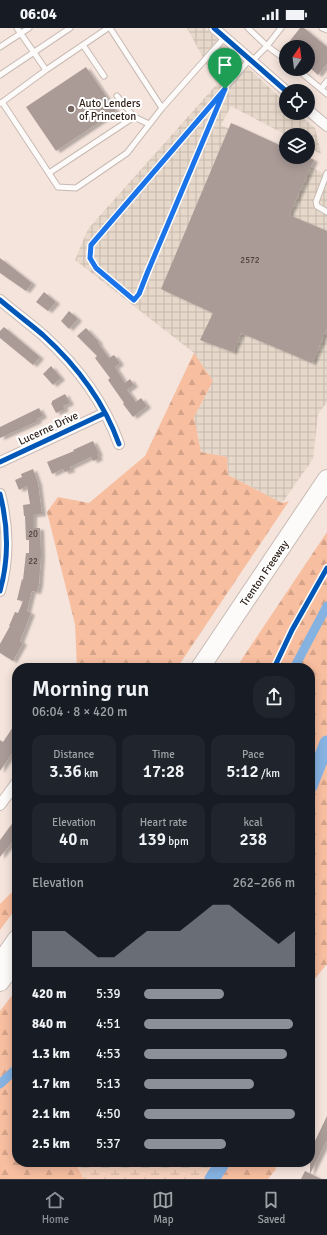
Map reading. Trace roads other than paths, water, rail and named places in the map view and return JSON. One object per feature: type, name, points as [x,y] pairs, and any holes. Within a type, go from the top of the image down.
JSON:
[{"type":"highway","name":"Trenton Freeway","points":[[203,663],[327,479]]},
{"type":"highway","name":"Trenton Freeway","points":[[217,663],[327,499]]},
{"type":"highway","points":[[0,963],[12,946]]},
{"type":"highway","points":[[0,982],[12,965]]},
{"type":"street","points":[[214,28],[279,85]]},
{"type":"street","points":[[315,116],[327,126]]},
{"type":"street","points":[[0,300],[42,334],[60,351],[88,385],[105,413],[119,444]]},
{"type":"street","name":"Lucerne Drive","points":[[0,462],[105,413]]},
{"type":"street","points":[[0,494],[6,523],[5,563],[0,591]]},
{"type":"street","points":[[0,805],[12,789]]},
{"type":"lane","points":[[17,28],[46,70]]},
{"type":"lane","points":[[0,47],[29,28]]},
{"type":"lane","points":[[0,75],[70,28]]},
{"type":"lane","points":[[162,108],[109,28],[1,102],[58,187],[76,188],[126,153],[162,108],[225,37]]},
{"type":"lane","points":[[248,28],[279,55]]},
{"type":"lane","points":[[225,89],[139,294],[134,300],[96,268],[90,258],[91,245],[225,89],[251,60],[267,46],[281,28]]},
{"type":"lane","points":[[83,45],[104,76]]},
{"type":"lane","points":[[305,76],[327,94]]},
{"type":"lane","points":[[321,89],[327,81]]},
{"type":"lane","points":[[117,96],[134,117],[149,124]]},
{"type":"lane","points":[[49,173],[134,117]]},
{"type":"lane","points":[[327,174],[316,202],[317,206],[327,212]]},
{"type":"waterway","points":[[297,663],[327,606]]},
{"type":"waterway","points":[[315,773],[327,743]]},
{"type":"waterway","points":[[0,1084],[12,1073]]},
{"type":"waterway","points":[[212,1179],[220,1167]]},
{"type":"place","name":"Auto Lenders of Princeton","points":[[71,109]]}]
